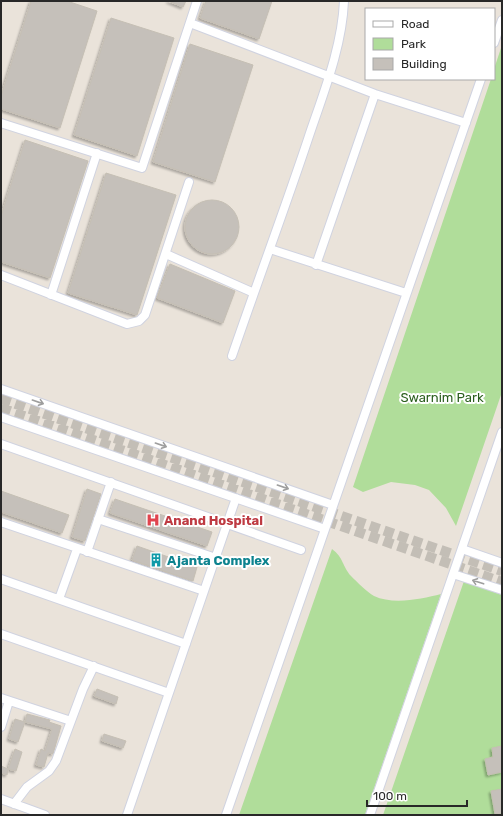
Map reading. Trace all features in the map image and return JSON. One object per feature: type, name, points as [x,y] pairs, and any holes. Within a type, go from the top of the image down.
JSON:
[{"type":"street","points":[[1,123],[142,168],[197,1]]},
{"type":"street","points":[[232,356],[270,249],[328,76],[342,22],[344,1]]},
{"type":"street","points":[[495,40],[502,20]]},
{"type":"street","points":[[190,24],[375,94],[466,123]]},
{"type":"street","points":[[226,815],[481,80]]},
{"type":"street","points":[[316,265],[375,94]]},
{"type":"street","points":[[51,295],[97,153]]},
{"type":"street","points":[[1,275],[127,324],[133,324],[145,315],[189,182]]},
{"type":"street","points":[[270,249],[406,293]]},
{"type":"street","points":[[166,254],[254,293]]},
{"type":"street","points":[[1,389],[333,505]]},
{"type":"street","points":[[1,417],[325,529]]},
{"type":"street","points":[[370,815],[502,432]]},
{"type":"street","points":[[1,444],[301,550]]},
{"type":"street","points":[[87,552],[111,482]]},
{"type":"street","points":[[127,815],[236,498]]},
{"type":"street","points":[[98,519],[216,558]]},
{"type":"street","points":[[1,522],[204,591]]},
{"type":"street","points":[[59,599],[76,548]]},
{"type":"street","points":[[462,550],[502,563]]},
{"type":"street","points":[[454,574],[502,590]]},
{"type":"street","points":[[1,579],[186,644]]},
{"type":"street","points":[[1,634],[169,693]]},
{"type":"street","points":[[14,804],[27,787],[53,767],[83,689],[94,666]]},
{"type":"street","points":[[1,698],[71,721]]},
{"type":"street","points":[[1,727],[9,701]]},
{"type":"street","points":[[1,800],[45,815]]},
{"type":"green space","name":"Swarnim Park","points":[[502,45],[502,392],[456,526],[446,508],[429,490],[415,485],[391,482],[363,492],[353,487],[491,80],[495,80],[495,66]]},
{"type":"green space","points":[[332,549],[339,556],[351,576],[374,596],[382,599],[399,601],[425,598],[441,594],[365,815],[239,815]]},
{"type":"green space","points":[[464,581],[502,595],[502,815],[383,815]]},
{"type":"building","points":[[31,1],[67,1],[97,11],[60,128],[1,109],[1,96]]},
{"type":"building","points":[[168,1],[186,1],[183,7]]},
{"type":"building","points":[[206,1],[272,1],[259,39],[200,18]]},
{"type":"building","points":[[111,18],[174,38],[137,156],[74,135]]},
{"type":"building","points":[[190,44],[253,65],[215,182],[153,162]]},
{"type":"building","points":[[25,140],[88,161],[50,278],[1,262],[1,216]]},
{"type":"building","points":[[106,173],[176,195],[137,315],[68,293]]},
{"type":"building","points":[[212,200],[222,202],[231,208],[237,217],[239,227],[237,237],[231,246],[222,252],[212,254],[202,252],[193,246],[187,237],[185,227],[187,217],[193,208],[202,202]]},
{"type":"building","points":[[170,264],[235,291],[223,323],[157,298]]},
{"type":"building","points":[[87,489],[101,494],[85,541],[72,537]]},
{"type":"building","points":[[1,491],[69,515],[62,533],[1,512]]},
{"type":"building","points":[[115,499],[212,532],[207,546],[110,513]]},
{"type":"building","points":[[137,546],[197,567],[193,581],[132,560]]},
{"type":"building","points":[[97,689],[118,697],[116,704],[94,696]]},
{"type":"building","points":[[27,714],[50,720],[49,722],[61,726],[53,754],[48,753],[44,767],[36,765],[41,749],[45,751],[52,729],[25,722]]},
{"type":"building","points":[[15,719],[25,722],[18,742],[9,739]]},
{"type":"building","points":[[104,734],[126,741],[123,748],[102,741]]},
{"type":"building","points":[[502,746],[502,772],[488,775],[485,759],[493,757],[492,748]]},
{"type":"building","points":[[15,749],[22,752],[16,771],[8,769]]},
{"type":"building","points":[[1,766],[8,769],[7,775],[1,773]]},
{"type":"building","points":[[502,789],[502,813],[495,814],[491,791]]},
{"type":"tunnel","points":[[1,399],[502,571]]},
{"type":"tunnel","points":[[1,408],[502,582]]},
{"type":"place","name":"Anand Hospital","points":[[153,520]]},
{"type":"place","name":"Ajanta Complex","points":[[156,560]]}]
